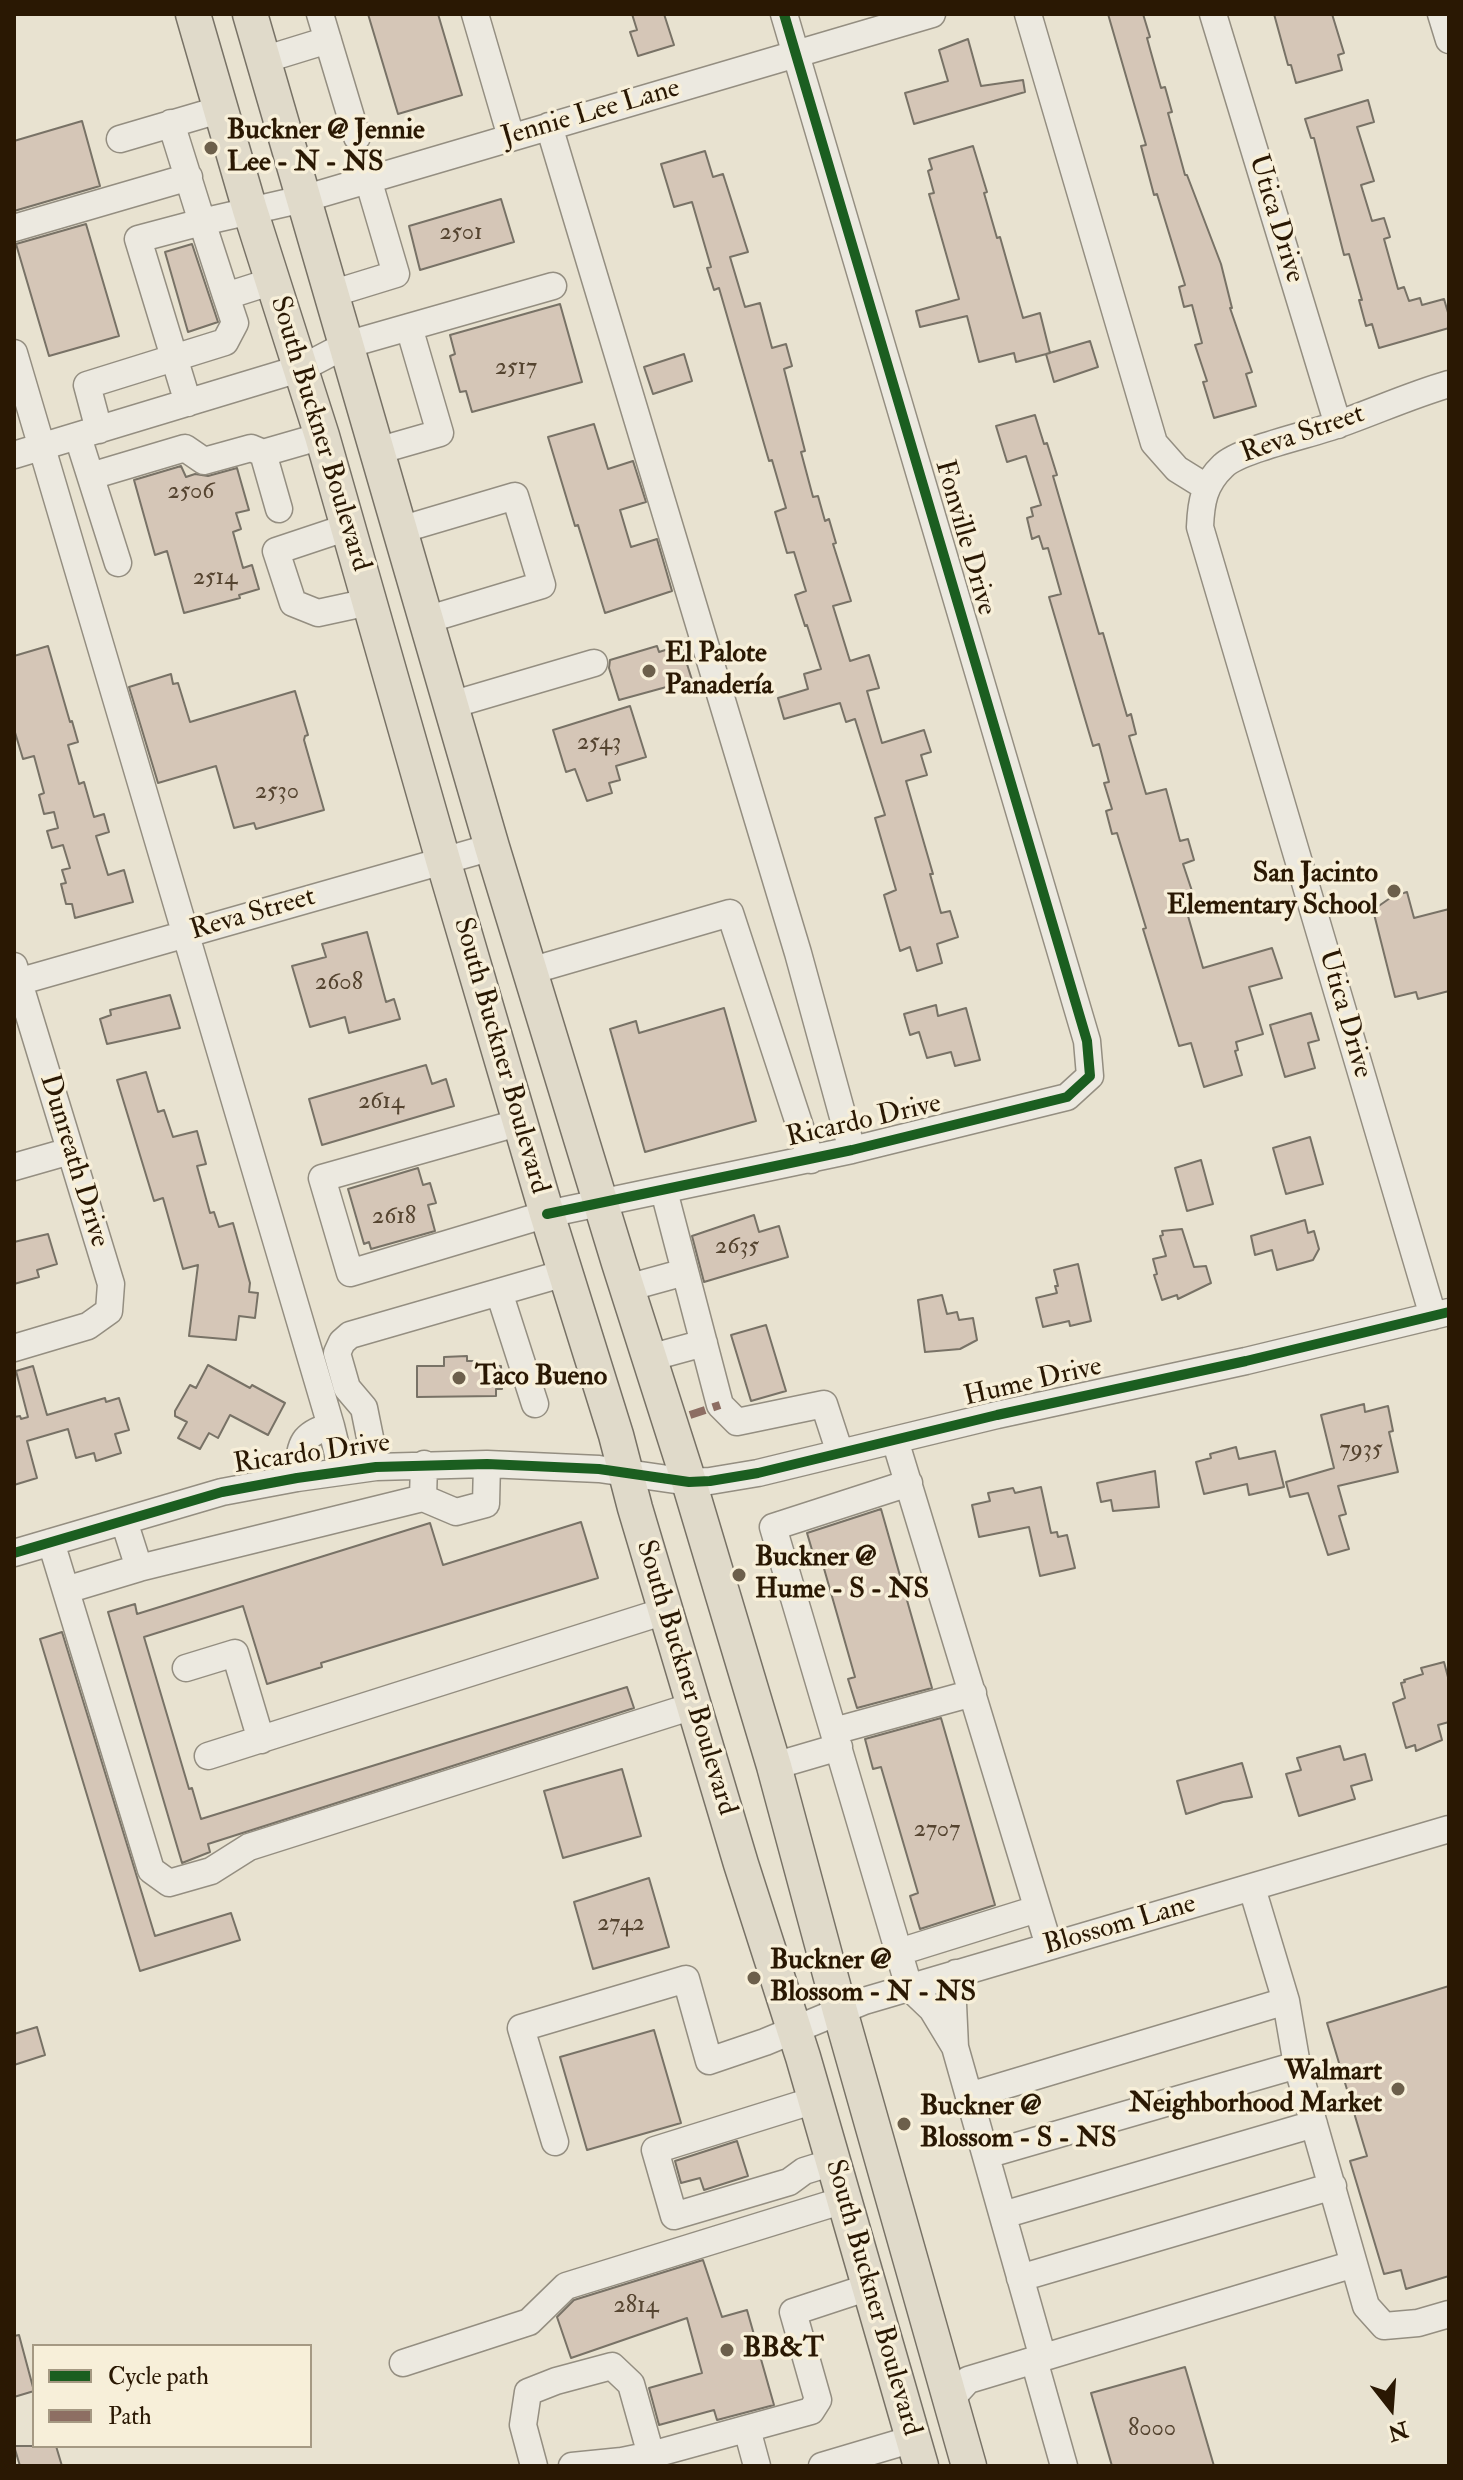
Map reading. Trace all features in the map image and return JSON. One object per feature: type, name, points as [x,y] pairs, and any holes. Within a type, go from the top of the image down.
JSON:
[{"type":"main road","name":"South Buckner Boulevard","points":[[193,14],[250,210],[302,368],[547,1214],[693,1706],[815,2100],[917,2453]]},
{"type":"main road","name":"South Buckner Boulevard","points":[[250,14],[492,847],[774,1766],[969,2466]]},
{"type":"main road","points":[[917,2453],[949,2401]]},
{"type":"street","points":[[320,14],[357,137]]},
{"type":"street","points":[[475,14],[511,137]]},
{"type":"street","name":"Fonville Drive","points":[[784,14],[1087,1041],[1090,1076]]},
{"type":"street","name":"Jennie Lee Lane","points":[[175,358],[138,239],[303,199],[932,14]]},
{"type":"street","points":[[1028,14],[1154,443],[1177,469],[1206,487]]},
{"type":"street","name":"Utica Drive","points":[[1213,14],[1338,425]]},
{"type":"street","points":[[1441,14],[1449,40]]},
{"type":"street","points":[[263,60],[328,40]]},
{"type":"street","points":[[120,139],[222,109]]},
{"type":"street","points":[[118,563],[91,476],[87,385],[225,342],[235,323],[171,123]]},
{"type":"street","points":[[549,126],[798,953],[852,1150]]},
{"type":"street","points":[[14,228],[189,177]]},
{"type":"street","points":[[331,294],[396,274],[368,179]]},
{"type":"street","points":[[226,296],[273,281]]},
{"type":"street","points":[[14,455],[302,368],[346,345],[553,286]]},
{"type":"street","points":[[377,451],[440,433],[409,327]]},
{"type":"street","points":[[14,353],[187,933],[342,1471]]},
{"type":"street","points":[[175,358],[188,403]]},
{"type":"street","name":"Reva Street","points":[[1206,487],[1225,463],[1449,384]]},
{"type":"street","points":[[91,476],[185,448],[204,461],[251,448],[263,453],[322,436]]},
{"type":"street","points":[[263,453],[279,509]]},
{"type":"street","name":"Utica Drive","points":[[1206,487],[1200,527],[1441,1314]]},
{"type":"street","points":[[400,530],[515,496],[542,585],[426,620]]},
{"type":"street","points":[[348,527],[276,551],[293,603],[318,613],[369,602]]},
{"type":"street","points":[[451,705],[594,663]]},
{"type":"street","name":"Reva Street","points":[[16,977],[187,933],[492,847]]},
{"type":"street","points":[[530,971],[730,913],[811,1160]]},
{"type":"street","name":"Dunreath Drive","points":[[14,1348],[88,1326],[109,1311],[111,1284],[16,977]]},
{"type":"street","name":"Ricardo Drive","points":[[521,1122],[322,1178],[350,1273],[547,1214],[811,1160],[1067,1097],[1090,1076]]},
{"type":"street","points":[[14,1167],[70,1151]]},
{"type":"street","points":[[664,1191],[720,1405],[737,1422],[824,1404],[840,1453]]},
{"type":"street","points":[[627,1288],[685,1272]]},
{"type":"street","points":[[376,1467],[364,1408],[343,1380],[337,1353],[342,1342],[350,1335],[565,1273]]},
{"type":"street","points":[[499,1292],[535,1404]]},
{"type":"street","name":"Hume Drive","points":[[626,1473],[689,1482],[758,1473],[1441,1314]]},
{"type":"street","points":[[649,1358],[704,1343]]},
{"type":"street","points":[[297,1478],[301,1447],[306,1437],[331,1426]]},
{"type":"street","points":[[895,1440],[1049,1946]]},
{"type":"street","points":[[423,1498],[424,1464]]},
{"type":"street","name":"Ricardo Drive","points":[[14,1553],[222,1492],[342,1471],[424,1464],[487,1464],[626,1473]]},
{"type":"street","points":[[66,1590],[139,1568],[423,1498],[456,1512],[486,1504],[487,1464]]},
{"type":"street","points":[[909,1483],[773,1527],[909,1987],[932,2009],[955,2047]]},
{"type":"street","points":[[124,1521],[139,1568]]},
{"type":"street","points":[[51,1542],[151,1870],[169,1883],[211,1871],[249,1847],[693,1706]]},
{"type":"street","points":[[208,1756],[665,1611]]},
{"type":"street","points":[[186,1668],[235,1653],[261,1740]]},
{"type":"street","points":[[774,1766],[836,1739],[973,1693]]},
{"type":"street","name":"Blossom Lane","points":[[555,2142],[521,2028],[686,1979],[709,2061],[909,1987],[1449,1829]]},
{"type":"street","points":[[1252,1888],[1286,2001],[1297,2065],[1366,2306],[1384,2326],[1418,2323],[1449,2314]]},
{"type":"street","points":[[899,1952],[1037,1909]]},
{"type":"street","points":[[956,1973],[953,2004],[955,2047],[1020,2278],[1064,2466]]},
{"type":"street","points":[[969,2096],[1286,2001]]},
{"type":"street","points":[[986,2155],[1297,2065]]},
{"type":"street","points":[[815,2100],[655,2150],[674,2216],[789,2182],[804,2171],[833,2162]]},
{"type":"street","points":[[1003,2215],[1314,2124]]},
{"type":"street","points":[[1020,2278],[1333,2186]]},
{"type":"street","points":[[403,2363],[529,2322],[566,2286],[844,2200]]},
{"type":"street","points":[[949,2401],[968,2380],[1354,2264]]},
{"type":"street","points":[[572,2466],[651,2455],[811,2411],[818,2400],[793,2312],[869,2287]]},
{"type":"street","points":[[534,2466],[523,2425],[528,2392],[612,2366],[631,2384],[651,2455]]},
{"type":"street","points":[[747,2429],[757,2466]]},
{"type":"street","points":[[822,2466],[917,2453]]},
{"type":"building","points":[[368,14],[438,14],[462,95],[398,114]]},
{"type":"building","points":[[632,14],[664,14],[674,45],[638,56],[630,32],[637,30]]},
{"type":"building","points":[[1108,14],[1143,14],[1161,88],[1165,87],[1172,112],[1168,113],[1185,175],[1221,264],[1230,308],[1252,372],[1246,374],[1256,406],[1214,418],[1203,382],[1207,381],[1195,345],[1202,343],[1192,305],[1184,307],[1179,287],[1185,285],[1157,194],[1154,195],[1141,146],[1146,145]]},
{"type":"building","points":[[1274,14],[1332,14],[1344,53],[1338,55],[1342,70],[1296,83]]},
{"type":"building","points":[[968,39],[981,86],[1023,80],[1025,92],[914,124],[905,93],[948,81],[939,50]]},
{"type":"building","points":[[1368,100],[1374,122],[1357,127],[1374,181],[1361,185],[1372,221],[1384,218],[1390,237],[1384,239],[1398,289],[1404,287],[1409,301],[1420,298],[1422,305],[1444,299],[1449,316],[1449,328],[1379,348],[1372,324],[1366,326],[1349,254],[1344,255],[1314,138],[1311,138],[1305,119]]},
{"type":"building","points":[[82,121],[100,186],[14,211],[14,141]]},
{"type":"building","points":[[973,146],[997,238],[1000,237],[1023,318],[1040,313],[1050,353],[1016,362],[1014,353],[979,362],[967,316],[920,327],[916,311],[959,299],[929,194],[934,193],[928,171],[932,169],[929,159]]},
{"type":"building","points":[[705,151],[713,177],[723,174],[748,252],[730,257],[745,307],[760,303],[772,348],[786,344],[792,366],[784,369],[805,451],[801,452],[813,497],[818,496],[825,521],[829,519],[836,543],[833,544],[851,601],[833,606],[850,661],[869,655],[879,688],[867,691],[882,743],[924,730],[931,752],[921,755],[927,775],[906,781],[941,913],[950,911],[958,937],[937,944],[942,963],[917,971],[910,947],[900,951],[884,895],[896,890],[875,818],[885,815],[855,719],[846,722],[840,703],[784,719],[778,698],[808,689],[804,674],[821,669],[795,595],[806,591],[794,552],[787,553],[775,512],[786,508],[772,460],[769,461],[719,288],[714,290],[707,268],[711,267],[692,202],[674,207],[661,164]]},
{"type":"building","points":[[501,199],[514,242],[420,270],[409,226]]},
{"type":"building","points":[[86,224],[119,336],[49,356],[16,244]]},
{"type":"building","points":[[192,244],[218,322],[188,332],[165,252]]},
{"type":"building","points":[[560,304],[582,382],[472,412],[466,391],[460,392],[450,356],[455,354],[450,335]]},
{"type":"building","points":[[1090,341],[1098,367],[1054,382],[1046,354]]},
{"type":"building","points":[[684,354],[692,381],[653,394],[644,367]]},
{"type":"building","points":[[1035,415],[1057,475],[1053,476],[1099,634],[1103,633],[1127,716],[1131,714],[1136,734],[1129,736],[1146,794],[1166,789],[1180,841],[1188,839],[1194,860],[1183,864],[1192,891],[1182,895],[1203,968],[1272,948],[1282,978],[1249,987],[1263,1034],[1236,1042],[1238,1050],[1235,1051],[1242,1075],[1204,1087],[1191,1043],[1179,1046],[1117,833],[1112,834],[1106,811],[1112,809],[1104,783],[1109,782],[1099,744],[1093,746],[1049,597],[1061,594],[1048,548],[1043,549],[1039,536],[1032,539],[1027,518],[1033,516],[1031,508],[1041,505],[1026,456],[1007,462],[996,426]]},
{"type":"building","points":[[594,424],[608,469],[633,461],[646,502],[620,510],[631,547],[657,539],[672,591],[605,613],[548,437]]},
{"type":"building","points":[[181,466],[186,477],[195,474],[208,476],[237,468],[249,510],[236,513],[241,529],[233,532],[243,568],[252,565],[259,589],[239,595],[240,598],[184,613],[167,551],[155,555],[134,480]]},
{"type":"building","name":"El Palote Panadería","points":[[681,645],[692,680],[619,700],[609,668],[610,660],[657,646],[659,652]]},
{"type":"building","points":[[48,646],[78,742],[68,745],[79,784],[84,782],[94,817],[104,814],[109,832],[96,836],[108,875],[124,870],[133,902],[75,918],[72,904],[66,904],[61,884],[66,883],[62,870],[70,868],[63,845],[52,848],[47,831],[58,828],[54,812],[44,814],[39,795],[44,793],[34,756],[23,759],[14,729],[14,656]]},
{"type":"building","points":[[171,674],[173,684],[178,683],[190,722],[295,691],[308,735],[304,740],[324,810],[256,829],[254,823],[234,828],[216,766],[158,783],[129,687]]},
{"type":"building","points":[[630,706],[646,757],[616,766],[620,780],[609,783],[612,793],[587,801],[575,769],[566,772],[553,730]]},
{"type":"building","points":[[1407,892],[1414,918],[1449,909],[1449,991],[1418,999],[1416,992],[1395,997],[1373,910],[1393,896]]},
{"type":"building","points":[[367,932],[386,1002],[394,999],[400,1019],[349,1033],[345,1017],[310,1027],[292,966],[326,957],[322,944]]},
{"type":"building","points":[[170,995],[180,1028],[107,1044],[100,1019],[111,1015],[110,1010]]},
{"type":"building","points":[[936,1005],[938,1016],[966,1008],[980,1060],[955,1066],[951,1052],[927,1058],[919,1032],[910,1035],[904,1014]]},
{"type":"building","points":[[724,1008],[756,1121],[645,1152],[610,1029],[636,1021],[639,1033]]},
{"type":"building","points":[[1311,1013],[1319,1040],[1308,1043],[1315,1068],[1285,1077],[1270,1025]]},
{"type":"building","points":[[426,1065],[432,1084],[446,1079],[454,1106],[322,1145],[309,1099]]},
{"type":"building","points":[[146,1072],[158,1112],[164,1110],[173,1137],[197,1131],[206,1164],[197,1166],[210,1213],[214,1212],[219,1227],[233,1223],[250,1283],[249,1292],[258,1293],[255,1318],[239,1316],[236,1340],[189,1336],[198,1265],[183,1269],[163,1198],[154,1201],[117,1080]]},
{"type":"building","points":[[1310,1137],[1323,1184],[1286,1194],[1273,1148]]},
{"type":"building","points":[[1201,1160],[1213,1204],[1187,1211],[1175,1168]]},
{"type":"building","points":[[418,1168],[423,1185],[430,1183],[436,1203],[428,1205],[435,1231],[371,1249],[369,1242],[364,1244],[348,1189]]},
{"type":"building","points":[[754,1215],[759,1232],[779,1226],[788,1257],[704,1282],[692,1236]]},
{"type":"building","points":[[1305,1220],[1308,1233],[1314,1231],[1319,1249],[1313,1260],[1277,1270],[1272,1250],[1255,1255],[1251,1236]]},
{"type":"building","points":[[1182,1229],[1194,1267],[1206,1266],[1211,1283],[1178,1299],[1177,1295],[1162,1300],[1154,1275],[1157,1274],[1153,1259],[1166,1256],[1160,1236],[1163,1235],[1162,1231]]},
{"type":"building","points":[[48,1234],[57,1264],[37,1270],[39,1277],[14,1284],[14,1242]]},
{"type":"building","points":[[1078,1264],[1091,1321],[1070,1326],[1069,1321],[1043,1327],[1036,1298],[1057,1293],[1054,1270]]},
{"type":"building","points":[[942,1295],[947,1314],[957,1312],[959,1320],[973,1318],[977,1340],[960,1349],[925,1352],[918,1300]]},
{"type":"building","points":[[766,1325],[786,1391],[751,1401],[731,1335]]},
{"type":"building","name":"Taco Bueno","points":[[467,1356],[467,1361],[495,1361],[495,1366],[501,1366],[502,1389],[496,1389],[496,1396],[417,1397],[417,1366],[444,1366],[444,1357]]},
{"type":"building","points":[[208,1365],[285,1403],[268,1435],[230,1415],[218,1438],[209,1433],[200,1449],[178,1438],[187,1422],[175,1416],[175,1411],[190,1385],[196,1388]]},
{"type":"building","points":[[33,1366],[47,1415],[105,1398],[106,1402],[119,1398],[129,1430],[115,1434],[121,1453],[96,1461],[94,1453],[76,1458],[68,1429],[27,1441],[37,1478],[14,1485],[14,1417],[28,1417],[16,1371]]},
{"type":"building","points":[[1364,1404],[1365,1412],[1388,1406],[1393,1431],[1389,1432],[1398,1472],[1338,1486],[1346,1514],[1339,1516],[1349,1549],[1328,1555],[1308,1493],[1290,1497],[1286,1482],[1334,1468],[1321,1415]]},
{"type":"building","points":[[1236,1447],[1239,1459],[1275,1451],[1284,1487],[1249,1495],[1247,1484],[1204,1494],[1196,1462],[1211,1458],[1210,1454]]},
{"type":"building","points":[[1155,1471],[1159,1507],[1113,1511],[1111,1500],[1101,1502],[1097,1483]]},
{"type":"building","points":[[1041,1487],[1051,1533],[1057,1532],[1058,1537],[1067,1535],[1075,1568],[1040,1576],[1029,1527],[979,1537],[972,1505],[990,1501],[988,1493],[1013,1488],[1015,1493]]},
{"type":"building","points":[[881,1509],[932,1688],[857,1708],[848,1679],[855,1677],[821,1558],[815,1560],[807,1533]]},
{"type":"building","points":[[581,1522],[598,1578],[321,1663],[322,1667],[267,1684],[243,1606],[144,1637],[189,1789],[192,1788],[201,1819],[627,1687],[634,1708],[208,1844],[210,1852],[182,1863],[108,1612],[135,1604],[137,1614],[430,1523],[443,1565]]},
{"type":"building","points":[[62,1632],[155,1936],[231,1913],[240,1940],[140,1971],[40,1639]]},
{"type":"building","points":[[1444,1662],[1449,1681],[1449,1722],[1438,1725],[1442,1740],[1416,1751],[1415,1745],[1406,1748],[1393,1703],[1405,1698],[1401,1683],[1423,1674],[1421,1668]]},
{"type":"building","points":[[941,1718],[995,1905],[920,1929],[910,1896],[918,1893],[881,1767],[873,1769],[865,1739]]},
{"type":"building","points":[[1340,1746],[1344,1760],[1365,1754],[1372,1780],[1351,1786],[1355,1799],[1299,1816],[1286,1774],[1301,1770],[1297,1758]]},
{"type":"building","points":[[1242,1763],[1252,1797],[1186,1814],[1177,1781]]},
{"type":"building","points":[[622,1769],[641,1836],[563,1858],[544,1791]]},
{"type":"building","points":[[649,1878],[669,1947],[593,1969],[574,1902]]},
{"type":"building","name":"Walmart Neighborhood Market","points":[[1449,1986],[1449,2276],[1406,2289],[1401,2270],[1384,2274],[1350,2161],[1367,2156],[1327,2023]]},
{"type":"building","points":[[37,2027],[45,2055],[14,2065],[14,2034]]},
{"type":"building","points":[[654,2030],[681,2123],[587,2150],[560,2057]]},
{"type":"building","points":[[737,2141],[748,2176],[704,2190],[700,2178],[681,2183],[675,2161]]},
{"type":"building","points":[[703,2260],[722,2317],[747,2310],[774,2405],[717,2420],[714,2410],[659,2425],[649,2388],[702,2373],[687,2318],[571,2358],[557,2317],[574,2300]]},
{"type":"building","points":[[19,2335],[32,2392],[14,2397],[14,2336]]},
{"type":"building","points":[[1185,2367],[1214,2466],[1112,2466],[1091,2393]]},
{"type":"building","points":[[14,2446],[57,2448],[62,2466],[20,2466]]},
{"type":"marked path","points":[[690,1415],[720,1405]]},
{"type":"cycle path","points":[[547,1214],[852,1150],[1067,1097],[1090,1076],[1087,1041],[784,14]]},
{"type":"cycle path","points":[[14,1553],[222,1492],[376,1467],[487,1464],[599,1469],[689,1482],[758,1473],[1449,1312]]},
{"type":"place","name":"Buckner @ Jennie Lee - N - NS","points":[[211,148]]},
{"type":"place","name":"El Palote Panadería","points":[[649,671]]},
{"type":"place","name":"San Jacinto Elementary School","points":[[1394,891]]},
{"type":"place","name":"Taco Bueno","points":[[459,1378]]},
{"type":"place","name":"Buckner @ Hume - S - NS","points":[[739,1575]]},
{"type":"place","name":"Buckner @ Blossom - N - NS","points":[[754,1978]]},
{"type":"place","name":"Walmart Neighborhood Market","points":[[1398,2089]]},
{"type":"place","name":"Buckner @ Blossom - S - NS","points":[[904,2124]]},
{"type":"place","name":"BB&T","points":[[727,2350]]}]
